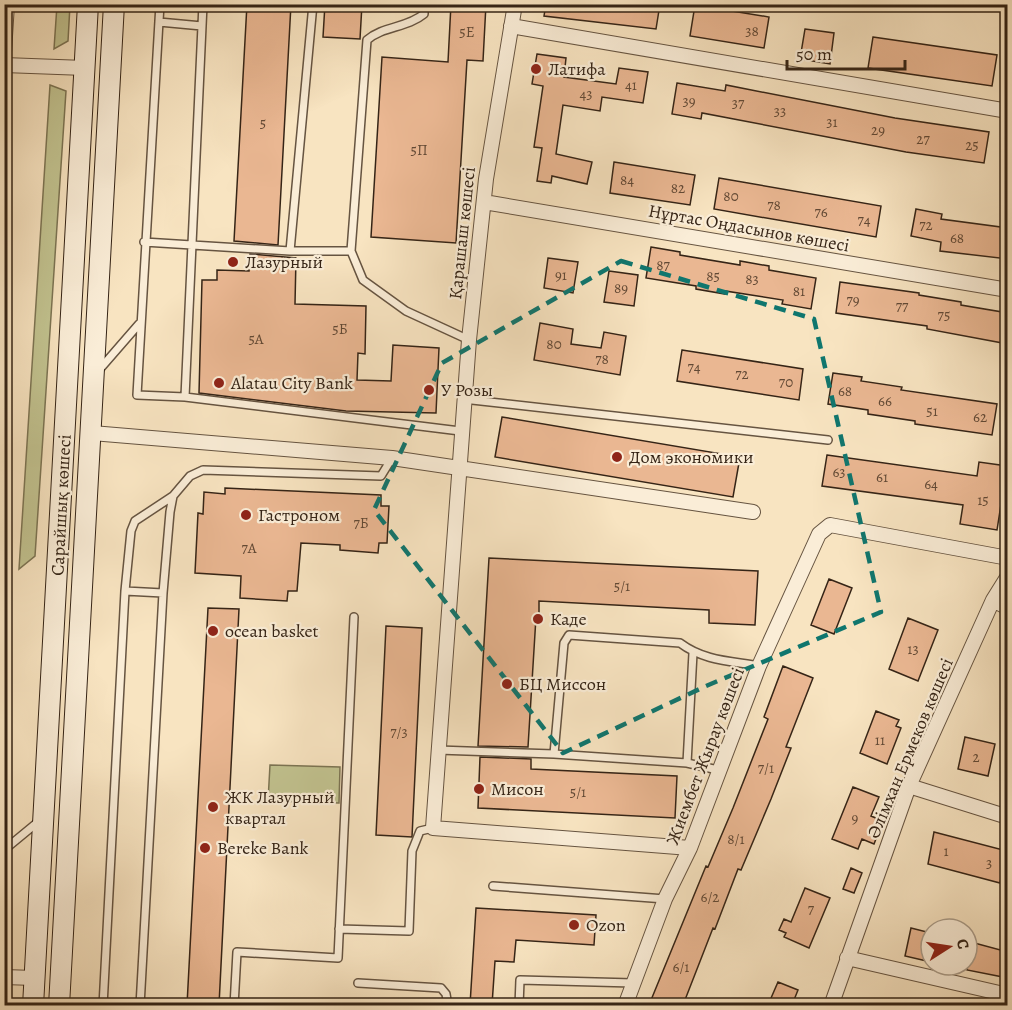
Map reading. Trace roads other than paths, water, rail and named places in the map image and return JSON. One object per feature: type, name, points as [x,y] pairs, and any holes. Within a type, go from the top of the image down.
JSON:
[{"type":"main road","name":"Сарайшық көшесі","points":[[33,1005],[88,4]]},
{"type":"main road","name":"Сарайшық көшесі","points":[[59,1005],[114,4]]},
{"type":"main road","points":[[78,192],[84,213],[75,422],[79,427],[92,433]]},
{"type":"main road","points":[[62,491],[79,494],[81,500],[70,660],[77,689]]},
{"type":"street","points":[[4,52],[7,4]]},
{"type":"street","name":"Қарашаш көшесі","points":[[433,828],[463,399],[486,179],[515,4]]},
{"type":"street","points":[[511,26],[1008,111]]},
{"type":"street","points":[[4,65],[85,68]]},
{"type":"street","name":"Нұртас Оңдасынов көшесі","points":[[484,202],[1008,290]]},
{"type":"street","points":[[92,433],[392,458],[753,512]]},
{"type":"street","name":"Жиембет Жырау көшесі","points":[[625,1005],[665,899],[690,848],[759,666],[819,534],[830,525],[1008,558]]},
{"type":"street","name":"Әлімхан Ермеков көшесі","points":[[831,1005],[909,786],[993,600],[1008,576]]},
{"type":"street","points":[[993,600],[1008,608]]},
{"type":"street","points":[[909,786],[1008,817]]},
{"type":"street","points":[[433,828],[690,848]]},
{"type":"street","points":[[848,958],[1008,996]]},
{"type":"street","points":[[4,977],[34,978]]},
{"type":"lane","points":[[160,4],[136,395],[185,398],[460,431]]},
{"type":"lane","points":[[185,398],[203,4]]},
{"type":"lane","points":[[290,251],[313,4]]},
{"type":"lane","points":[[424,4],[424,14],[416,21],[375,34],[367,40],[351,251],[363,280],[406,311],[469,340]]},
{"type":"lane","points":[[159,22],[202,26]]},
{"type":"lane","points":[[144,242],[290,251],[351,251]]},
{"type":"lane","points":[[95,374],[140,323]]},
{"type":"lane","points":[[463,399],[828,440]]},
{"type":"lane","points":[[103,1005],[125,591],[131,531],[135,521],[173,496],[190,476],[203,470],[381,476],[392,458]]},
{"type":"lane","points":[[141,1005],[163,593],[173,496]]},
{"type":"lane","points":[[125,591],[163,593]]},
{"type":"lane","points":[[234,1005],[237,952],[338,958],[354,617]]},
{"type":"lane","points":[[554,754],[563,650],[569,635],[680,643],[693,653],[706,658],[759,666]]},
{"type":"lane","points":[[687,763],[693,653]]},
{"type":"lane","points":[[438,750],[554,754],[687,763],[718,770]]},
{"type":"lane","points":[[4,850],[43,819]]},
{"type":"lane","points":[[339,929],[409,931],[412,850],[420,831],[433,828]]},
{"type":"lane","points":[[493,886],[665,899]]},
{"type":"lane","points":[[519,1005],[520,980],[633,983]]},
{"type":"lane","points":[[358,983],[441,988],[446,994],[448,1005]]},
{"type":"place","name":"Латифа","points":[[536,69]]},
{"type":"place","name":"Лазурный","points":[[233,262]]},
{"type":"place","name":"Alatau City Bank","points":[[219,383]]},
{"type":"place","name":"У Розы","points":[[429,390]]},
{"type":"place","name":"Дом экономики","points":[[617,457]]},
{"type":"place","name":"Гастроном","points":[[246,515]]},
{"type":"place","name":"Каде","points":[[538,619]]},
{"type":"place","name":"ocean basket","points":[[213,631]]},
{"type":"place","name":"БЦ Миссон","points":[[507,684]]},
{"type":"place","name":"Мисон","points":[[479,789]]},
{"type":"place","name":"ЖК Лазурный квартал","points":[[213,807]]},
{"type":"place","name":"Bereke Bank","points":[[205,848]]},
{"type":"place","name":"Ozon","points":[[574,925]]}]
